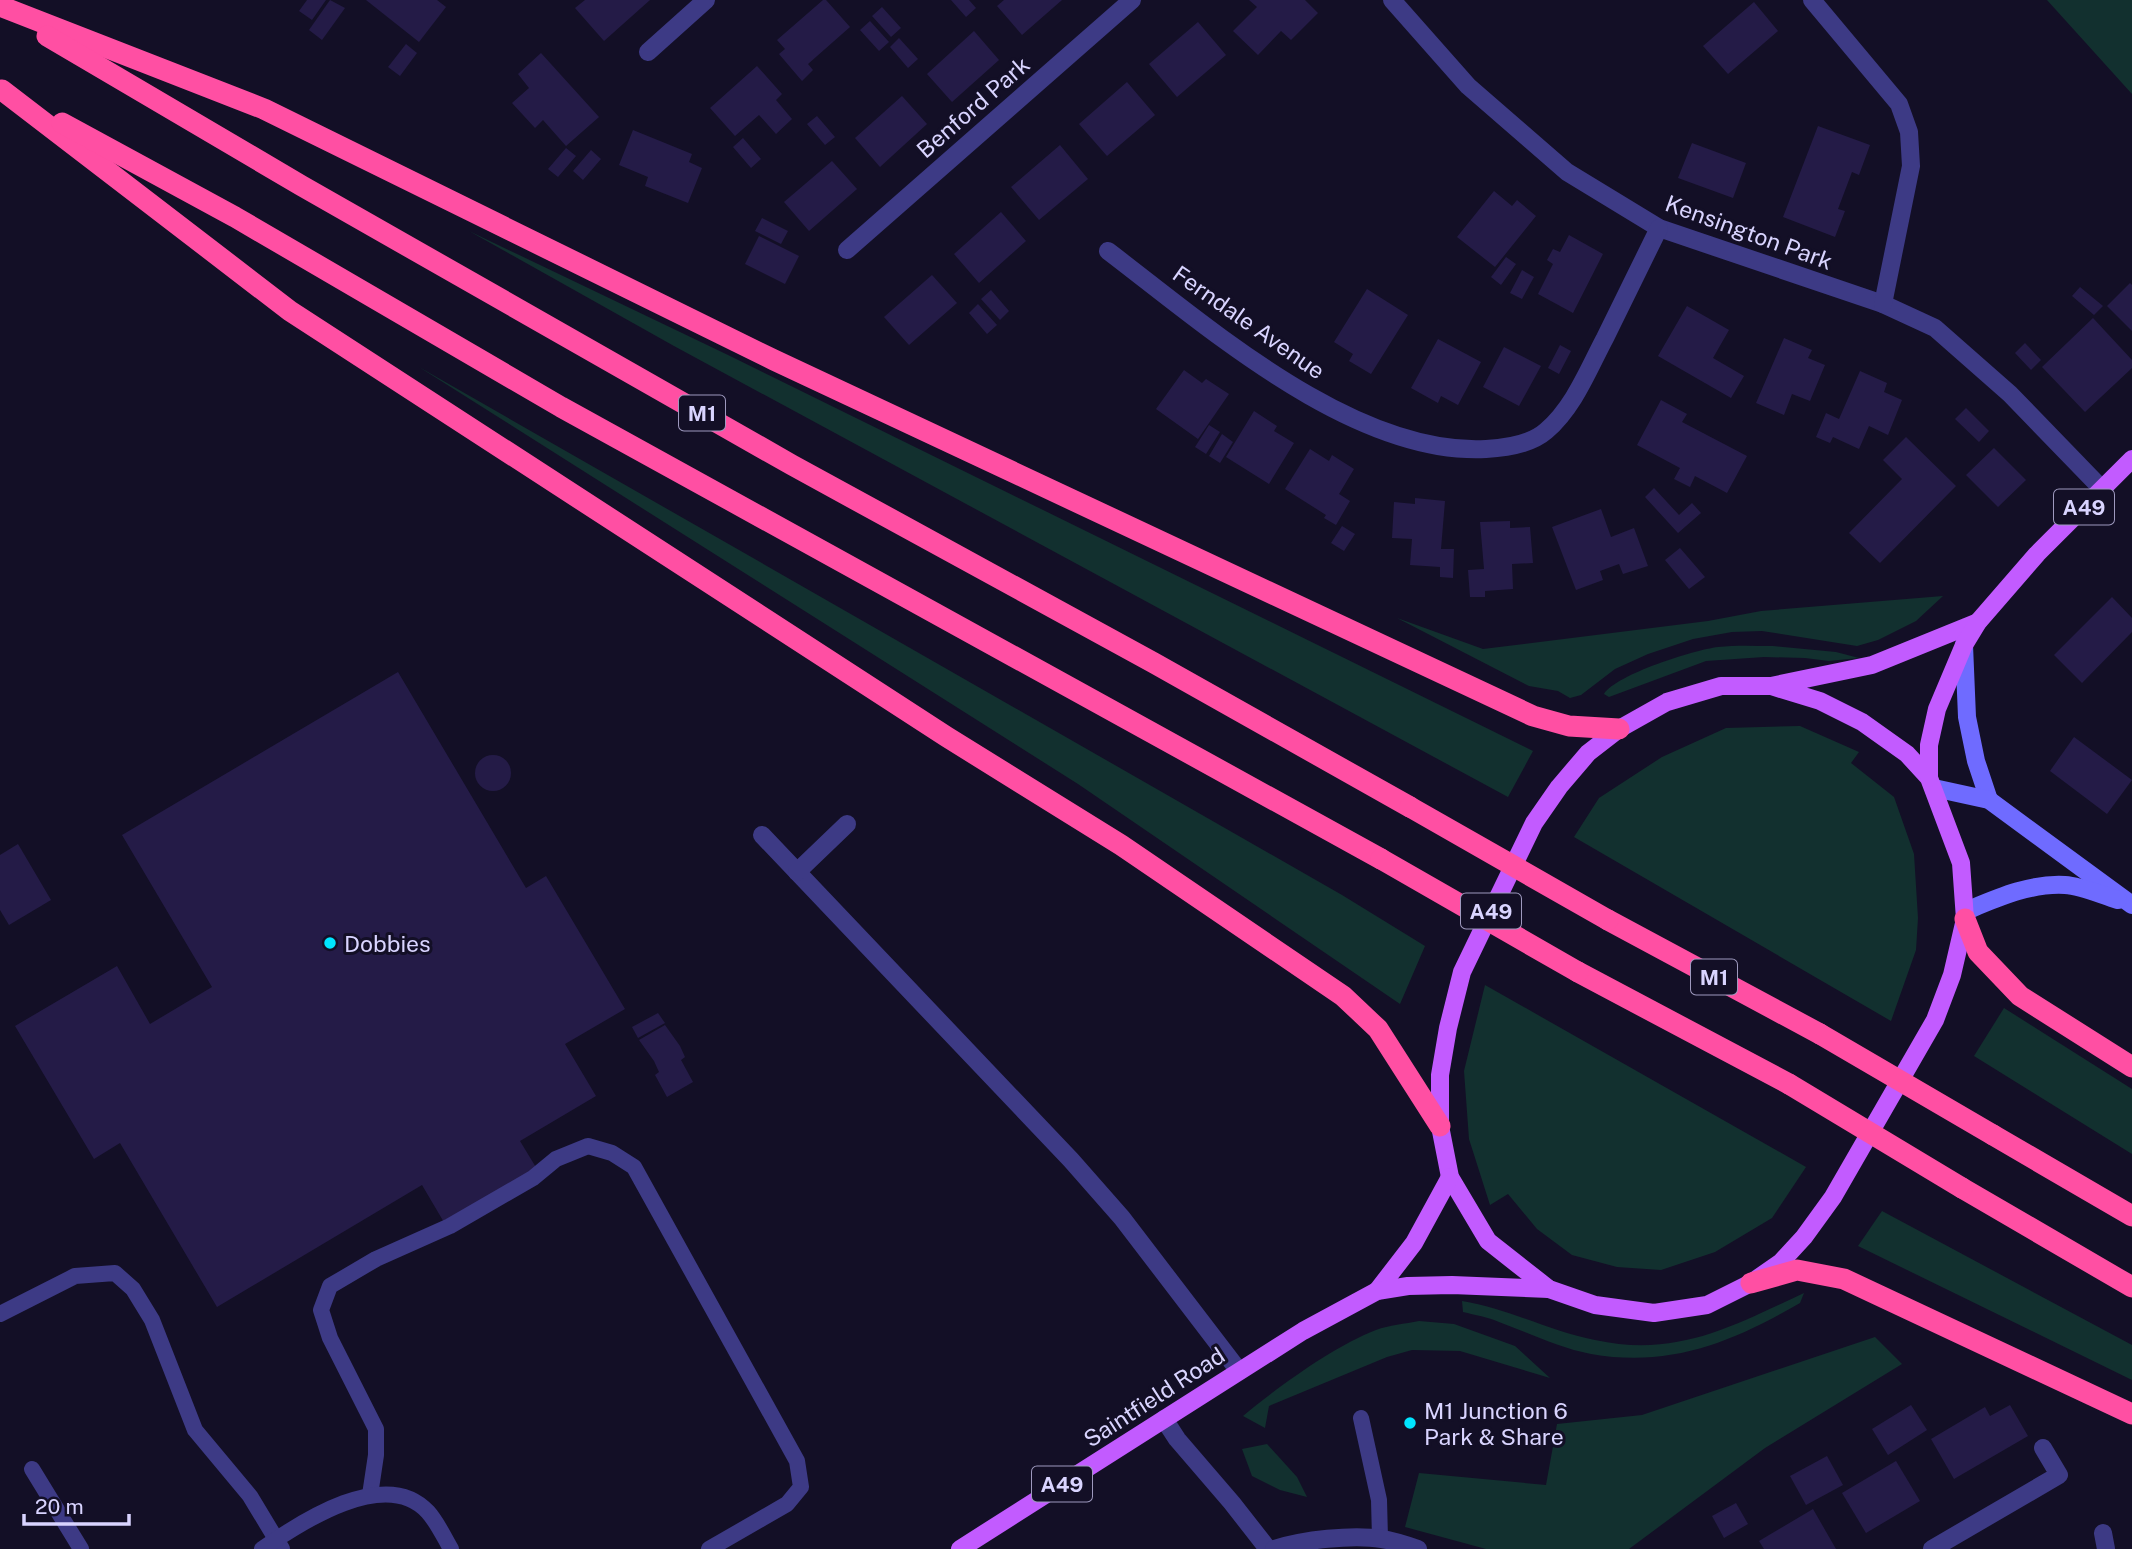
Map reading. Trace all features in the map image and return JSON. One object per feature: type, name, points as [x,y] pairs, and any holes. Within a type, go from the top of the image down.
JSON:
[{"type":"highway","points":[[0,7],[264,109],[774,360],[1533,716],[1569,726],[1619,729]]},
{"type":"highway","name":"M1","points":[[0,7],[302,186],[780,458],[1154,663],[1608,920],[1820,1034],[2132,1216]]},
{"type":"highway","points":[[1,89],[290,311],[947,737],[1121,845],[1343,996],[1378,1029],[1440,1126]]},
{"type":"highway","name":"M1","points":[[1,89],[235,217],[561,407],[1381,859],[1578,972],[1789,1084],[2132,1287]]},
{"type":"highway","points":[[1966,915],[1978,952],[2020,996],[2132,1067]]},
{"type":"highway","points":[[1751,1283],[1797,1270],[1844,1279],[2132,1414]]},
{"type":"main road","name":"A49","points":[[1978,622],[1872,665],[1771,686],[1721,686],[1667,702],[1619,729],[1588,753],[1559,787],[1534,823],[1462,972],[1440,1075],[1440,1126],[1450,1177],[1488,1241],[1549,1289],[1595,1306],[1654,1313],[1707,1305],[1751,1283],[1781,1262],[1804,1237],[1833,1197],[1935,1020],[1952,975],[1966,915],[1961,863],[1931,783],[1928,745],[1937,709],[1964,645],[1978,622],[2037,554],[2132,459]]},
{"type":"main road","name":"A49","points":[[1771,686],[1820,701],[1862,722],[1907,754],[1931,783]]},
{"type":"main road","name":"Saintfield Road","points":[[1377,1291],[1414,1243],[1450,1177]]},
{"type":"main road","name":"Saintfield Road","points":[[960,1549],[1303,1331],[1377,1291],[1408,1286],[1452,1285],[1549,1289]]},
{"type":"street","points":[[648,52],[706,0]]},
{"type":"street","name":"Benford Park","points":[[847,250],[1132,0]]},
{"type":"street","name":"Kensington Park","points":[[1392,0],[1468,86],[1567,172],[1659,228],[1882,304],[1935,328],[2010,394],[2102,489]]},
{"type":"street","points":[[1812,0],[1899,104],[1909,132],[1911,166],[1882,304]]},
{"type":"street","name":"Ferndale Avenue","points":[[1108,251],[1255,362],[1331,408],[1398,437],[1463,451],[1509,448],[1545,433],[1575,397],[1659,228]]},
{"type":"street","points":[[1964,645],[1967,717],[1976,761],[1989,800]]},
{"type":"street","points":[[1931,783],[1989,800],[2132,905]]},
{"type":"street","points":[[797,873],[847,824]]},
{"type":"street","points":[[762,835],[1114,1208],[1239,1371]]},
{"type":"street","points":[[1966,915],[1997,898],[2042,886],[2068,885],[2132,905]]},
{"type":"street","points":[[1164,1419],[1177,1439],[1268,1549]]},
{"type":"street","points":[[1932,1549],[2059,1475],[2043,1448]]},
{"type":"street","points":[[1274,1549],[1343,1538],[1380,1538],[1419,1549]]},
{"type":"lane","points":[[370,1495],[376,1455],[376,1429],[330,1338],[321,1310],[330,1286],[376,1258],[450,1226],[533,1178],[556,1159],[588,1146],[612,1153],[634,1167],[797,1461],[801,1487],[787,1504],[709,1549]]},
{"type":"lane","points":[[0,1314],[75,1276],[115,1273],[133,1289],[152,1320],[195,1430],[250,1496],[279,1544]]},
{"type":"lane","points":[[1361,1418],[1379,1500],[1380,1538]]},
{"type":"lane","points":[[32,1469],[81,1549]]},
{"type":"lane","points":[[262,1549],[279,1544],[339,1503],[370,1495],[410,1500],[428,1511],[451,1549]]},
{"type":"green space","points":[[2047,0],[2132,0],[2132,94]]},
{"type":"green space","points":[[469,231],[728,355],[1533,751],[1508,797],[674,346]]},
{"type":"green space","points":[[419,367],[1342,895],[1425,946],[1400,1004],[1078,784]]},
{"type":"green space","points":[[1943,596],[1916,621],[1878,640],[1857,646],[1762,631],[1732,632],[1693,639],[1648,654],[1615,669],[1581,695],[1570,698],[1558,691],[1529,686],[1397,618],[1483,649],[1708,621],[1761,611]]},
{"type":"green space","points":[[1725,646],[1773,646],[1836,652],[1859,658],[1829,661],[1764,657],[1706,661],[1609,697],[1604,694],[1612,686],[1639,671],[1692,653]]},
{"type":"green space","points":[[1800,726],[1859,752],[1851,763],[1894,797],[1914,854],[1918,918],[1916,950],[1891,1021],[1574,837],[1599,798],[1662,757],[1726,728]]},
{"type":"green space","points":[[1485,985],[1806,1167],[1772,1218],[1715,1252],[1661,1270],[1617,1267],[1572,1255],[1537,1229],[1508,1194],[1490,1205],[1469,1139],[1464,1071]]},
{"type":"green space","points":[[2004,1008],[2132,1089],[2132,1154],[1974,1056]]},
{"type":"green space","points":[[1882,1211],[2132,1345],[2132,1380],[1858,1246]]},
{"type":"green space","points":[[1804,1293],[1800,1303],[1725,1340],[1674,1354],[1648,1357],[1591,1354],[1567,1348],[1490,1319],[1463,1312],[1462,1301],[1595,1340],[1625,1345],[1652,1345],[1704,1336]]},
{"type":"green space","points":[[1419,1321],[1454,1324],[1515,1346],[1550,1378],[1460,1351],[1412,1350],[1387,1357],[1269,1406],[1265,1428],[1243,1416],[1289,1380],[1342,1346],[1381,1328]]},
{"type":"green space","points":[[1875,1337],[1902,1364],[1765,1448],[1629,1549],[1486,1549],[1405,1527],[1419,1473],[1546,1485],[1557,1424],[1642,1415]]},
{"type":"green space","points":[[1267,1444],[1297,1477],[1307,1497],[1280,1490],[1252,1476],[1242,1449]]},
{"type":"building","points":[[307,0],[326,0],[312,20],[299,11]]},
{"type":"building","points":[[330,0],[345,8],[322,40],[309,30]]},
{"type":"building","points":[[366,0],[437,0],[446,7],[419,42]]},
{"type":"building","points":[[585,0],[650,0],[604,41],[575,8]]},
{"type":"building","points":[[826,0],[850,27],[808,64],[813,70],[802,81],[779,54],[785,49],[777,40]]},
{"type":"building","points":[[951,0],[969,0],[976,8],[966,17]]},
{"type":"building","points":[[1004,0],[1062,0],[1022,35],[997,6]]},
{"type":"building","points":[[1249,0],[1305,0],[1318,13],[1291,40],[1281,31],[1258,55],[1233,31],[1257,7]]},
{"type":"building","points":[[1754,2],[1778,31],[1728,74],[1703,46]]},
{"type":"building","points":[[882,7],[901,28],[891,37],[872,16]]},
{"type":"building","points":[[870,21],[889,42],[879,51],[860,30]]},
{"type":"building","points":[[1198,22],[1226,55],[1177,97],[1149,64]]},
{"type":"building","points":[[974,31],[999,60],[952,102],[927,74]]},
{"type":"building","points":[[899,38],[918,59],[908,68],[890,47]]},
{"type":"building","points":[[406,44],[417,53],[400,76],[388,67]]},
{"type":"building","points":[[541,53],[599,117],[566,146],[543,120],[535,128],[512,103],[529,88],[518,74]]},
{"type":"building","points":[[757,66],[782,94],[776,100],[792,119],[776,134],[759,115],[735,136],[710,108]]},
{"type":"building","points":[[1127,82],[1155,115],[1107,156],[1079,124]]},
{"type":"building","points":[[902,96],[927,124],[880,167],[855,138]]},
{"type":"building","points":[[817,116],[835,137],[825,145],[807,124]]},
{"type":"building","points":[[1818,126],[1870,145],[1859,175],[1852,172],[1838,209],[1845,211],[1835,237],[1783,217]]},
{"type":"building","points":[[633,130],[692,154],[689,162],[702,168],[688,203],[645,186],[648,177],[619,165]]},
{"type":"building","points":[[743,138],[761,159],[751,168],[733,147]]},
{"type":"building","points":[[1692,143],[1746,163],[1733,198],[1678,178]]},
{"type":"building","points":[[1060,145],[1088,179],[1039,220],[1011,187]]},
{"type":"building","points":[[566,148],[576,156],[558,177],[548,169]]},
{"type":"building","points":[[591,150],[601,159],[583,180],[573,171]]},
{"type":"building","points":[[832,161],[857,189],[809,231],[784,202]]},
{"type":"building","points":[[1494,191],[1512,206],[1517,200],[1536,216],[1495,267],[1457,237]]},
{"type":"building","points":[[1001,212],[1026,241],[979,283],[954,254]]},
{"type":"building","points":[[762,218],[788,231],[781,244],[755,231]]},
{"type":"building","points":[[1569,235],[1603,254],[1573,313],[1538,294],[1553,264],[1547,260],[1553,249],[1560,252]]},
{"type":"building","points":[[759,236],[799,256],[785,284],[745,264]]},
{"type":"building","points":[[1506,257],[1516,264],[1501,285],[1491,277]]},
{"type":"building","points":[[1522,270],[1534,277],[1522,299],[1510,293]]},
{"type":"building","points":[[932,275],[957,303],[909,345],[884,317]]},
{"type":"building","points":[[2130,283],[2132,285],[2132,331],[2107,306]]},
{"type":"building","points":[[2080,287],[2103,306],[2094,315],[2072,296]]},
{"type":"building","points":[[1367,289],[1408,315],[1371,374],[1349,361],[1353,354],[1334,342]]},
{"type":"building","points":[[991,290],[1009,311],[1000,320],[981,299]]},
{"type":"building","points":[[978,304],[997,325],[987,334],[969,313]]},
{"type":"building","points":[[1687,306],[1729,330],[1713,358],[1744,376],[1731,398],[1658,356]]},
{"type":"building","points":[[2093,318],[2132,360],[2132,368],[2085,412],[2042,367]]},
{"type":"building","points":[[1784,338],[1812,350],[1808,358],[1825,365],[1810,401],[1792,394],[1784,415],[1756,403]]},
{"type":"building","points":[[1438,339],[1481,362],[1458,405],[1441,396],[1438,403],[1411,388]]},
{"type":"building","points":[[2025,343],[2041,360],[2031,370],[2015,353]]},
{"type":"building","points":[[1560,345],[1571,351],[1559,374],[1548,368]]},
{"type":"building","points":[[1504,347],[1541,366],[1519,406],[1483,387]]},
{"type":"building","points":[[1184,370],[1202,383],[1206,379],[1229,394],[1198,439],[1156,409]]},
{"type":"building","points":[[1860,371],[1887,383],[1884,392],[1902,400],[1888,435],[1869,426],[1859,449],[1833,437],[1830,443],[1816,437],[1826,413],[1839,419]]},
{"type":"building","points":[[1661,400],[1687,414],[1682,422],[1747,456],[1727,493],[1695,476],[1690,487],[1674,479],[1680,468],[1637,445]]},
{"type":"building","points":[[1966,408],[1989,431],[1979,442],[1955,419]]},
{"type":"building","points":[[1254,411],[1277,426],[1274,431],[1294,443],[1269,484],[1226,457]]},
{"type":"building","points":[[1209,425],[1220,432],[1206,454],[1195,447]]},
{"type":"building","points":[[1222,434],[1233,442],[1220,463],[1209,456]]},
{"type":"building","points":[[1906,437],[1956,486],[1880,563],[1849,533],[1902,479],[1883,460]]},
{"type":"building","points":[[1994,448],[2026,480],[1998,507],[1966,475]]},
{"type":"building","points":[[1310,449],[1329,461],[1332,455],[1354,469],[1339,494],[1350,501],[1336,525],[1324,518],[1326,515],[1285,489]]},
{"type":"building","points":[[1654,488],[1679,515],[1692,503],[1701,513],[1678,533],[1645,497]]},
{"type":"building","points":[[1415,498],[1445,501],[1441,549],[1454,549],[1453,578],[1440,577],[1440,567],[1410,565],[1412,539],[1392,538],[1394,502],[1415,504]]},
{"type":"building","points":[[1601,509],[1611,537],[1634,528],[1648,566],[1623,574],[1619,564],[1600,571],[1603,580],[1576,590],[1552,527]]},
{"type":"building","points":[[1510,521],[1510,528],[1530,527],[1533,563],[1512,564],[1513,589],[1485,591],[1485,597],[1470,597],[1468,570],[1484,569],[1480,522]]},
{"type":"building","points":[[1342,526],[1355,534],[1344,551],[1331,543]]},
{"type":"building","points":[[1680,548],[1705,577],[1689,589],[1665,560]]},
{"type":"building","points":[[2112,597],[2132,618],[2132,632],[2082,683],[2054,655]]},
{"type":"building","points":[[398,672],[526,888],[546,876],[625,1009],[565,1044],[596,1096],[520,1141],[537,1169],[445,1224],[422,1185],[217,1307],[120,1143],[94,1159],[15,1026],[117,966],[150,1024],[212,987],[122,835]]},
{"type":"building","points":[[2074,737],[2132,780],[2107,814],[2050,771]]},
{"type":"building","points":[[493,755],[505,761],[511,773],[505,785],[493,791],[481,785],[475,773],[481,761]]},
{"type":"building","points":[[18,844],[51,900],[9,925],[0,910],[0,855]]},
{"type":"building","points":[[658,1013],[665,1023],[638,1038],[632,1027]]},
{"type":"building","points":[[665,1025],[680,1046],[685,1057],[681,1060],[693,1082],[667,1097],[655,1075],[659,1072],[654,1061],[639,1040]]},
{"type":"building","points":[[1911,1405],[1927,1430],[1888,1455],[1872,1429]]},
{"type":"building","points":[[2010,1405],[2028,1436],[1954,1479],[1931,1439],[1985,1407],[1990,1416]]},
{"type":"building","points":[[1827,1456],[1843,1485],[1806,1505],[1790,1476]]},
{"type":"building","points":[[1896,1461],[1920,1501],[1866,1533],[1842,1493]]},
{"type":"building","points":[[1736,1503],[1748,1524],[1724,1538],[1712,1516]]},
{"type":"building","points":[[1813,1509],[1836,1549],[1764,1549],[1759,1541]]},
{"type":"place","name":"Dobbies","points":[[330,943]]},
{"type":"place","name":"M1 Junction 6 Park & Share","points":[[1410,1423]]}]
